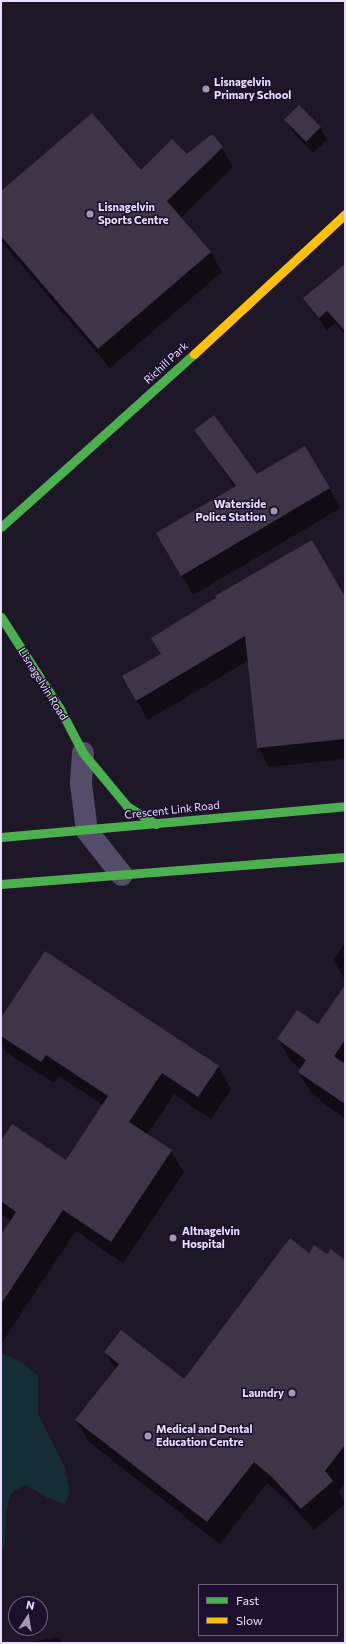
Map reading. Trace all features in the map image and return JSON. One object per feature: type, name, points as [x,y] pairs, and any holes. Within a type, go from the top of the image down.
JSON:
[{"type":"main road","name":"Richill Park","points":[[1,527],[139,405],[344,217]]},
{"type":"main road","name":"Lisnagelvin Road","points":[[1,617],[60,709],[83,753],[127,806],[156,824]]},
{"type":"main road","name":"Crescent Link Road","points":[[1,837],[87,831],[345,806]]},
{"type":"main road","points":[[1,884],[122,876],[345,857]]},
{"type":"street","points":[[83,753],[81,784],[87,831],[122,876]]},
{"type":"shaded area","points":[[1,1353],[23,1363],[38,1376],[38,1414],[64,1466],[70,1492],[65,1504],[48,1498],[26,1485],[10,1494],[6,1516],[5,1547],[1,1549]]},
{"type":"building","points":[[299,105],[321,127],[306,142],[284,120]]},
{"type":"building","name":"Lisnagelvin Sports Centre","points":[[92,113],[141,170],[172,139],[187,154],[212,134],[223,147],[167,201],[211,252],[98,349],[1,236],[1,191]]},
{"type":"building","points":[[345,264],[345,331],[327,311],[319,318],[303,298]]},
{"type":"building","points":[[214,415],[257,474],[305,446],[330,488],[181,576],[156,533],[236,486],[194,430]]},
{"type":"building","points":[[312,540],[345,597],[345,739],[257,748],[245,636],[136,701],[122,676],[161,654],[151,638],[216,598],[215,596]]},
{"type":"building","points":[[45,951],[219,1066],[198,1097],[162,1073],[129,1122],[172,1150],[111,1242],[63,1210],[1,1304],[1,1235],[16,1212],[1,1201],[1,1141],[12,1124],[66,1160],[108,1096],[46,1055],[41,1062],[1,1036],[1,1018]]},
{"type":"building","points":[[345,985],[345,1040],[334,1056],[345,1064],[345,1104],[298,1072],[306,1060],[277,1039],[297,1010],[318,1024]]},
{"type":"building","points":[[290,1238],[309,1253],[314,1245],[327,1254],[331,1249],[345,1260],[345,1445],[325,1471],[333,1481],[301,1509],[273,1478],[254,1462],[207,1522],[75,1420],[119,1364],[104,1352],[121,1330],[184,1379]]},
{"type":"traffic: fast","points":[[1,527],[194,354]]},
{"type":"traffic: fast","points":[[1,617],[60,709],[83,753],[127,806],[156,824]]},
{"type":"traffic: fast","points":[[1,837],[345,806]]},
{"type":"traffic: fast","points":[[1,884],[345,857]]},
{"type":"traffic: slow","points":[[194,354],[345,214]]},
{"type":"place","name":"Lisnagelvin Primary School","points":[[206,89]]},
{"type":"place","name":"Lisnagelvin Sports Centre","points":[[90,214]]},
{"type":"place","name":"Waterside Police Station","points":[[274,511]]},
{"type":"place","name":"Altnagelvin Hospital","points":[[173,1238]]},
{"type":"place","name":"Laundry","points":[[292,1393]]},
{"type":"place","name":"Medical and Dental Education Centre","points":[[148,1436]]}]
